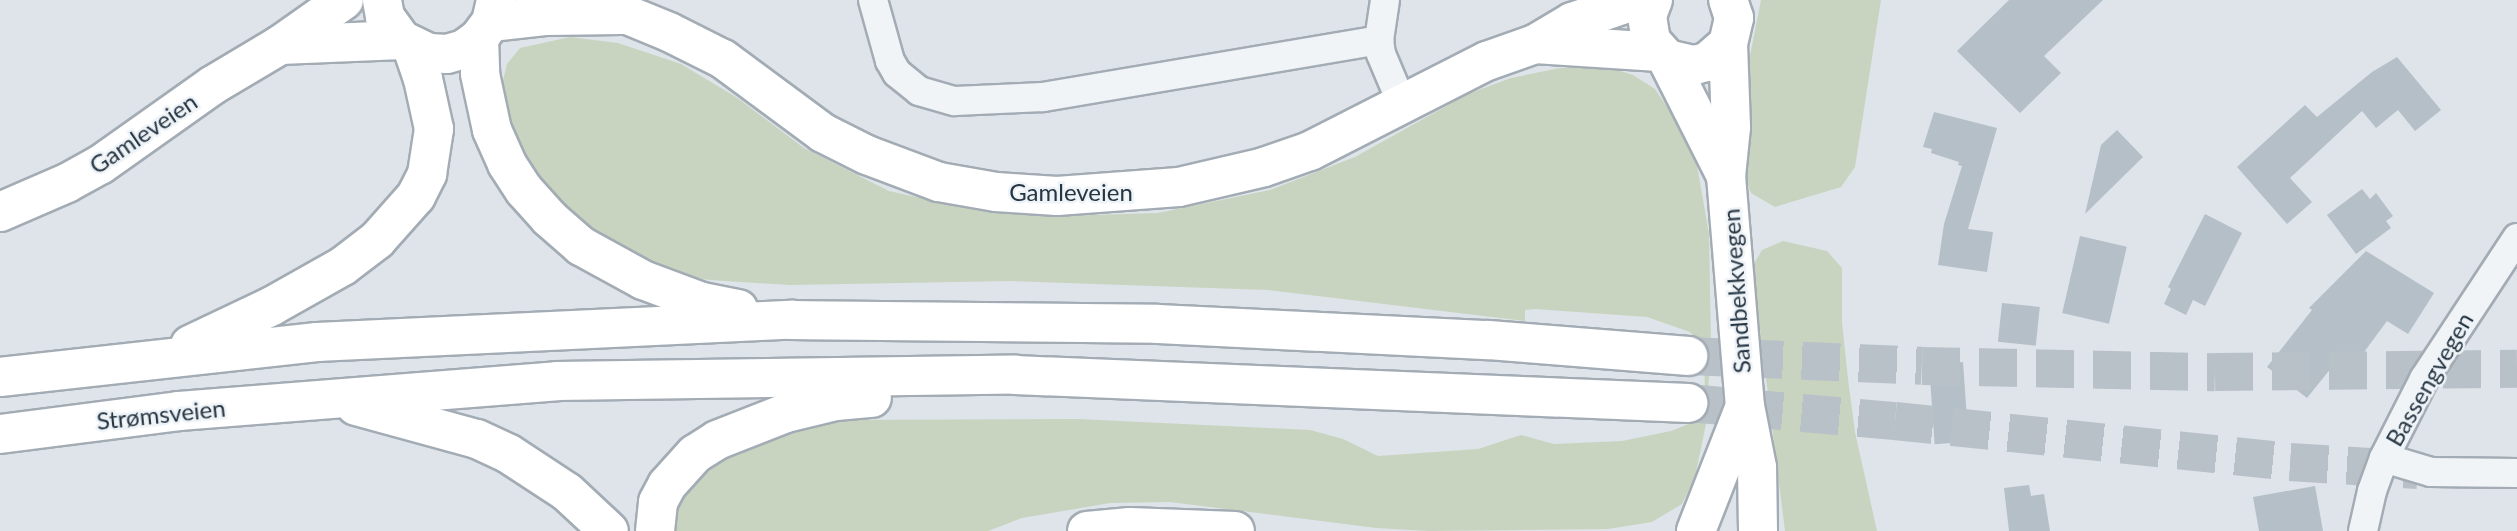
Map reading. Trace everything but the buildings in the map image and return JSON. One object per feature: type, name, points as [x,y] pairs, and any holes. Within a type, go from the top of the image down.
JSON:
[{"type":"main road","name":"Gamleveien","points":[[0,212],[67,183],[100,165],[213,85],[280,45],[344,0]]},
{"type":"main road","points":[[162,358],[221,332],[316,283],[369,247],[398,219],[416,196],[426,174],[434,128],[423,79],[407,44],[385,17],[382,0]]},
{"type":"main road","name":"Gamleveien","points":[[280,45],[407,44],[429,53],[447,54],[464,48],[489,20],[545,16],[606,7],[669,32],[723,59],[823,132],[867,155],[916,175],[996,192],[1091,195],[1179,187],[1310,151],[1487,61],[1535,44],[1572,22],[1637,0]]},
{"type":"main road","name":"Sandbekkvegen","points":[[1653,0],[1647,16],[1647,29],[1726,176]]},
{"type":"main road","name":"Gamleveien","points":[[1535,44],[1663,55],[1680,64],[1707,62],[1732,16]]},
{"type":"main road","name":"Sandbekkvegen","points":[[1732,16],[1731,128],[1726,176],[1745,406],[1757,467],[1758,531]]},
{"type":"main road","points":[[489,20],[480,74],[492,130],[507,164],[524,190],[549,218],[581,246],[643,280],[702,302],[791,320]]},
{"type":"main road","points":[[0,377],[162,358],[425,335],[791,320],[1158,324],[1489,340],[1688,356]]},
{"type":"main road","points":[[655,531],[658,502],[679,468],[695,454],[739,430],[786,413],[836,401],[1014,375],[1688,403]]},
{"type":"main road","name":"Strømsveien","points":[[0,434],[179,411],[557,381],[1014,375]]},
{"type":"main road","points":[[323,398],[477,439],[542,473],[592,513],[609,531]]},
{"type":"main road","name":"Sandbekkvegen","points":[[1699,531],[1745,406]]},
{"type":"main road","points":[[1087,531],[1130,527],[1235,531]]},
{"type":"main road","points":[[1699,531],[1728,531]]},
{"type":"street","points":[[873,0],[890,61],[897,73],[919,91],[955,101],[1043,97],[1379,40]]},
{"type":"street","points":[[1385,0],[1379,40],[1385,68],[1403,106]]},
{"type":"street","name":"Bassengvegen","points":[[2363,531],[2372,491],[2384,458],[2424,379],[2517,238]]},
{"type":"street","points":[[2384,458],[2431,472],[2517,474]]},
{"type":"green space","points":[[1761,0],[1881,0],[1855,167],[1841,187],[1775,207],[1751,193],[1746,180],[1747,71]]},
{"type":"green space","points":[[570,37],[618,43],[681,64],[736,97],[804,148],[889,191],[952,205],[1059,216],[1158,213],[1270,190],[1355,157],[1468,94],[1511,78],[1560,68],[1608,67],[1633,75],[1655,89],[1677,122],[1696,160],[1709,234],[1711,343],[1706,424],[1695,477],[1682,504],[1652,522],[1608,529],[1429,531],[1376,528],[1170,502],[1110,503],[1022,518],[988,531],[670,531],[679,499],[715,462],[781,437],[840,420],[1078,419],[1310,430],[1343,439],[1378,456],[1478,449],[1521,435],[1554,444],[1622,441],[1671,431],[1691,423],[1699,415],[1705,396],[1704,350],[1690,332],[1647,317],[1535,309],[1525,310],[1525,321],[1268,290],[1011,281],[790,285],[710,280],[661,273],[552,206],[519,150],[501,89],[507,64],[520,48]]},
{"type":"green space","points":[[1783,241],[1827,251],[1842,268],[1842,322],[1855,432],[1877,531],[1785,531],[1753,273],[1755,262],[1762,250]]},
{"type":"tunnel","points":[[1688,356],[1922,366],[2215,372],[2517,369]]},
{"type":"tunnel","points":[[1688,403],[1895,421],[2290,462],[2418,470]]}]
